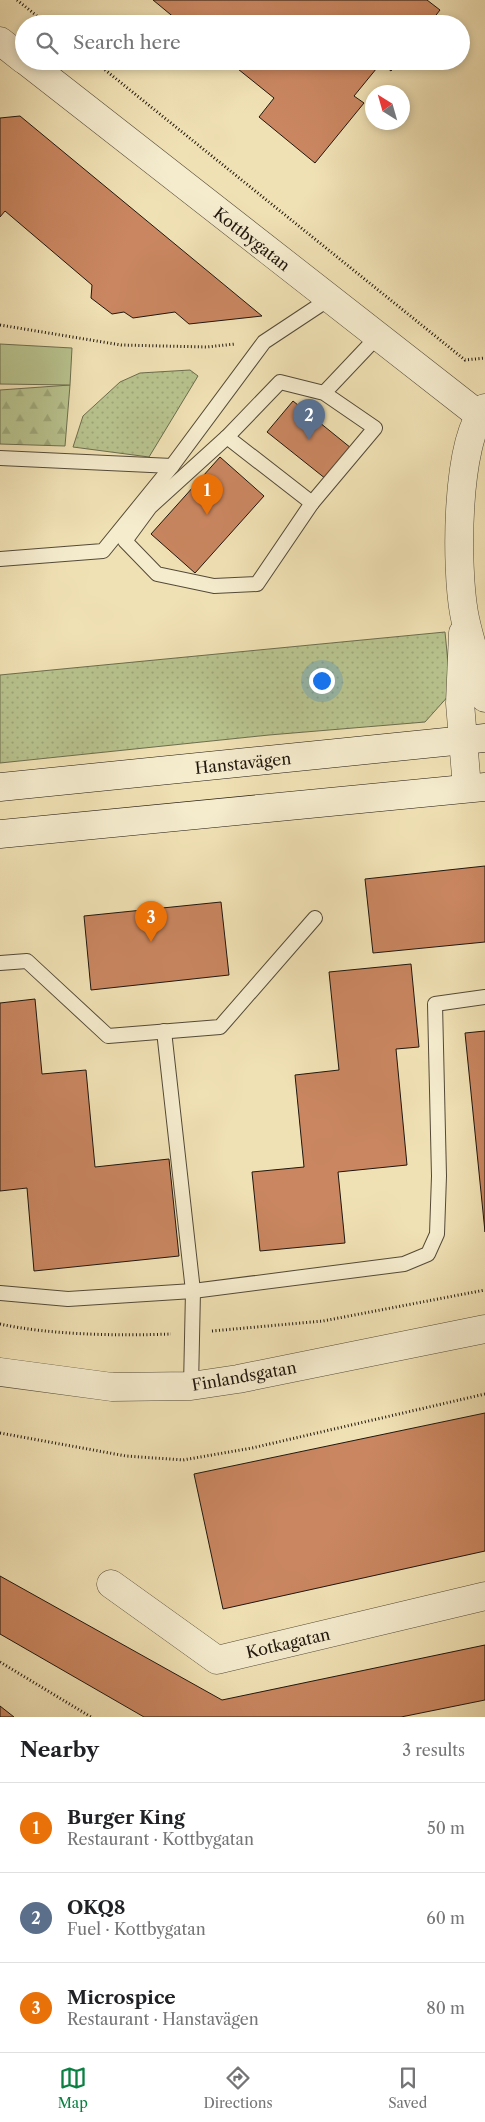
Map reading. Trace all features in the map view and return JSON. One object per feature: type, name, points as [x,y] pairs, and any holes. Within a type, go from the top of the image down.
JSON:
[{"type":"street","name":"Kottbygatan","points":[[0,41],[15,52]]},
{"type":"street","name":"Kottbygatan","points":[[38,70],[376,337],[482,412]]},
{"type":"street","points":[[0,834],[476,788],[474,739],[460,675],[464,614],[459,563],[459,517],[466,460],[482,412]]},
{"type":"street","points":[[464,614],[481,674],[485,698]]},
{"type":"street","name":"Hanstavägen","points":[[0,787],[474,739]]},
{"type":"street","name":"Finlandsgatan","points":[[0,1372],[112,1387],[191,1386],[238,1379],[485,1329]]},
{"type":"street","name":"Kotkagatan","points":[[112,1584],[217,1660],[485,1596]]},
{"type":"lane","points":[[0,559],[103,551],[172,466],[264,342],[329,299]]},
{"type":"lane","points":[[324,393],[376,337]]},
{"type":"lane","points":[[280,382],[324,393],[375,428],[312,503],[258,584],[214,586],[158,574],[125,541],[150,507],[227,437],[280,382]]},
{"type":"lane","points":[[227,437],[312,503]]},
{"type":"lane","points":[[0,458],[172,466]]},
{"type":"lane","points":[[0,963],[27,961],[108,1036],[220,1027],[315,918]]},
{"type":"lane","points":[[0,1293],[68,1299],[193,1291],[404,1264],[428,1254],[437,1234],[439,1176],[435,1004],[485,997]]},
{"type":"lane","points":[[164,1031],[193,1291],[191,1386]]},
{"type":"path","points":[[17,0],[36,15]]},
{"type":"path","points":[[105,70],[465,360],[485,358]]},
{"type":"path","points":[[0,325],[121,345],[207,347],[264,342]]},
{"type":"path","points":[[0,1324],[24,1329],[142,1335],[191,1333],[323,1321],[485,1290]]},
{"type":"path","points":[[0,1433],[126,1456],[184,1460],[252,1448],[485,1394]]},
{"type":"path","points":[[0,1662],[91,1717]]},
{"type":"green space","points":[[0,344],[72,348],[70,385],[0,384]]},
{"type":"green space","points":[[190,370],[198,376],[149,457],[73,447],[83,416],[120,382],[140,373]]},
{"type":"green space","points":[[70,385],[65,446],[0,444],[0,390]]},
{"type":"green space","points":[[445,632],[451,693],[425,722],[269,735],[0,763],[0,675]]},
{"type":"building","points":[[153,0],[427,0],[440,10],[436,15],[171,15]]},
{"type":"building","points":[[239,70],[375,70],[354,96],[364,103],[315,163],[259,117],[274,98]]},
{"type":"building","points":[[20,116],[262,316],[189,324],[175,312],[133,318],[124,312],[112,314],[91,298],[92,285],[5,211],[0,217],[0,118]]},
{"type":"building","points":[[293,401],[351,448],[326,479],[267,432]]},
{"type":"building","points":[[220,457],[264,496],[195,573],[151,534]]},
{"type":"building","points":[[485,866],[485,942],[373,953],[365,879]]},
{"type":"building","points":[[221,902],[229,975],[91,990],[84,916]]},
{"type":"building","points":[[411,964],[419,1047],[396,1049],[407,1165],[338,1172],[345,1243],[260,1251],[252,1172],[304,1167],[295,1075],[339,1070],[329,972]]},
{"type":"building","points":[[35,999],[42,1074],[86,1070],[95,1167],[169,1159],[179,1256],[34,1271],[27,1188],[0,1191],[0,1003]]},
{"type":"building","points":[[485,1031],[485,1232],[465,1033]]},
{"type":"building","points":[[485,1413],[485,1551],[223,1609],[194,1474]]},
{"type":"building","points":[[0,1576],[222,1700],[485,1645],[485,1700],[401,1717],[144,1717],[0,1634]]},
{"type":"building","points":[[0,1706],[14,1717],[0,1717]]},
{"type":"place","name":"OKQ8","points":[[309,440]]},
{"type":"place","name":"Burger King","points":[[207,515]]},
{"type":"place","name":"Microspice","points":[[151,942]]}]
